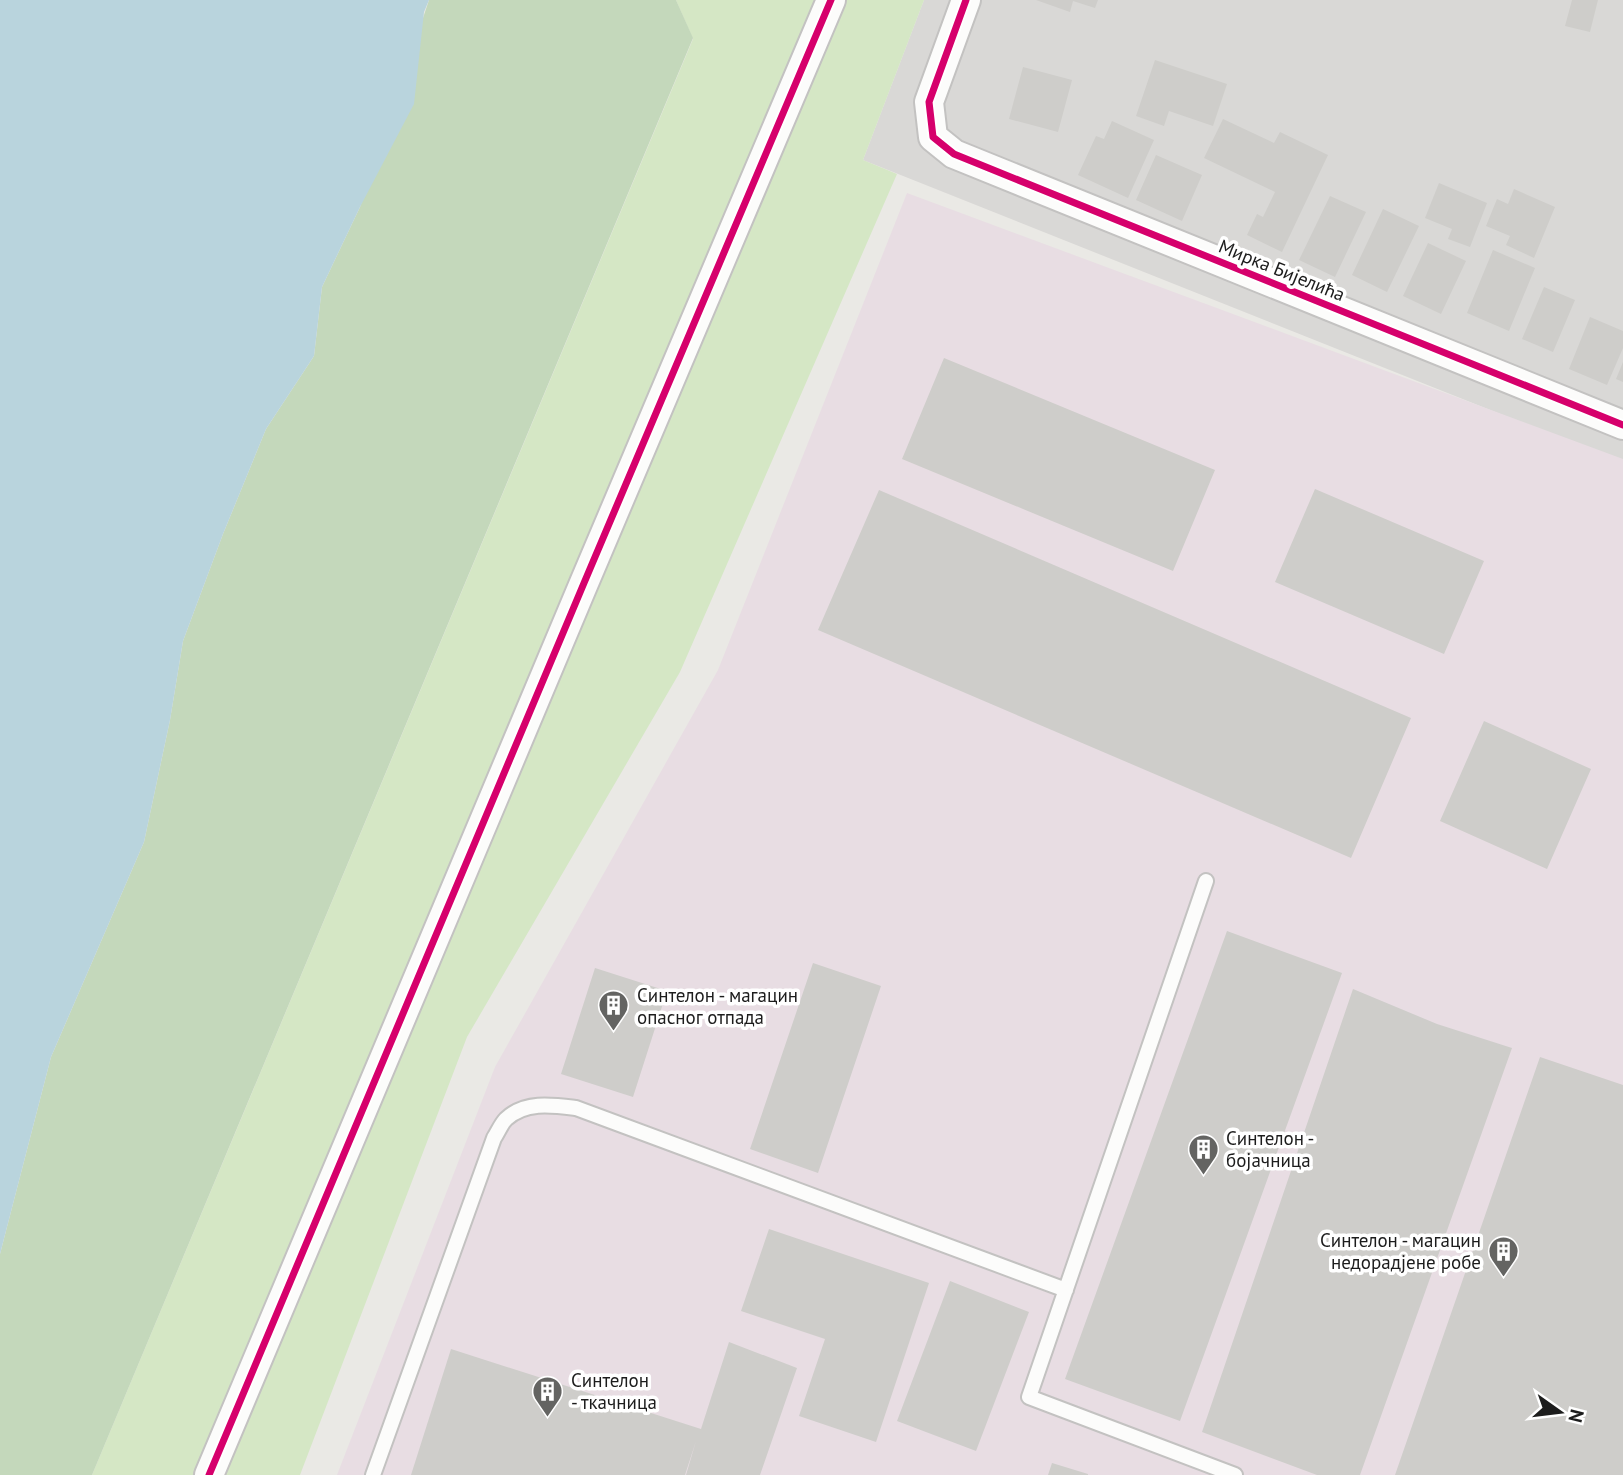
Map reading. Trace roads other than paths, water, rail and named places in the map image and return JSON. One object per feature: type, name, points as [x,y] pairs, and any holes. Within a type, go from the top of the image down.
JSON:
[{"type":"street","points":[[209,1475],[831,0]]},
{"type":"street","name":"Мирка Бијелића","points":[[966,0],[929,102],[933,137],[954,154],[1623,425]]},
{"type":"lane","points":[[1206,881],[1029,1397],[1235,1475]]},
{"type":"lane","points":[[373,1475],[494,1138],[506,1119],[524,1107],[550,1104],[576,1108],[1066,1290]]},
{"type":"water","points":[[0,0],[429,0],[424,12],[414,104],[322,287],[314,356],[266,429],[183,641],[170,720],[144,842],[51,1057],[0,1254]]},
{"type":"place","name":"Синтелон - магацин опасног отпада","points":[[614,1033]]},
{"type":"place","name":"Синтелон - бојачница","points":[[1203,1176]]},
{"type":"place","name":"Синтелон - магацин недорадјене робе","points":[[1504,1278]]},
{"type":"place","name":"Синтелон - ткачница","points":[[548,1418]]}]
